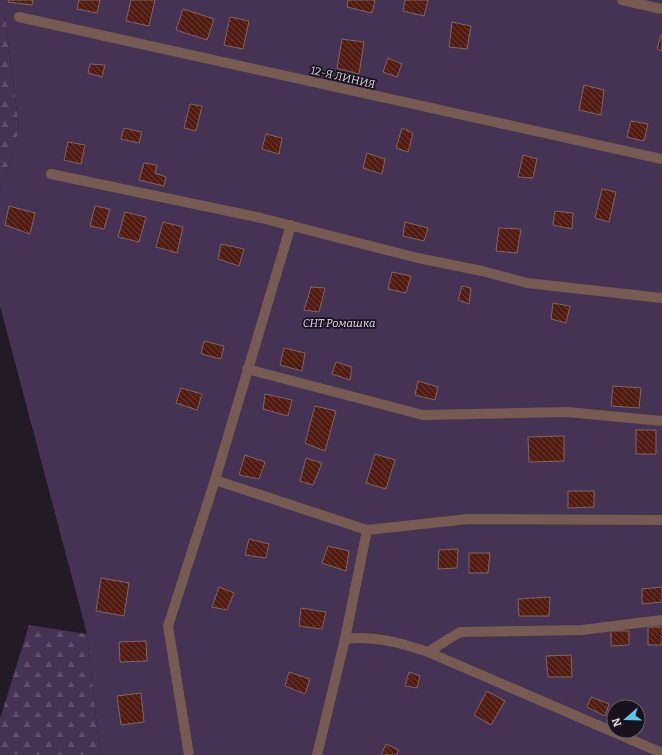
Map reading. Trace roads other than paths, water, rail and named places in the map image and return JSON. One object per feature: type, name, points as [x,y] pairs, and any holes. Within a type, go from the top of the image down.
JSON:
[{"type":"street","points":[[622,0],[662,9]]},
{"type":"street","name":"12-Я ЛИНИЯ","points":[[19,17],[662,159]]},
{"type":"street","points":[[50,174],[291,225],[418,258],[482,271],[528,283],[662,298]]},
{"type":"street","points":[[189,755],[168,626],[215,480],[291,225]]},
{"type":"street","points":[[247,369],[423,415],[567,412],[662,421]]},
{"type":"street","points":[[215,480],[367,530],[468,519],[662,520]]},
{"type":"street","points":[[318,755],[345,639],[367,530]]},
{"type":"street","points":[[428,652],[460,632],[582,630],[662,620]]},
{"type":"street","points":[[345,639],[362,637],[403,643],[428,652],[662,753]]},
{"type":"park label","name":"СНТ Ромашка","points":[[339,323]]}]
